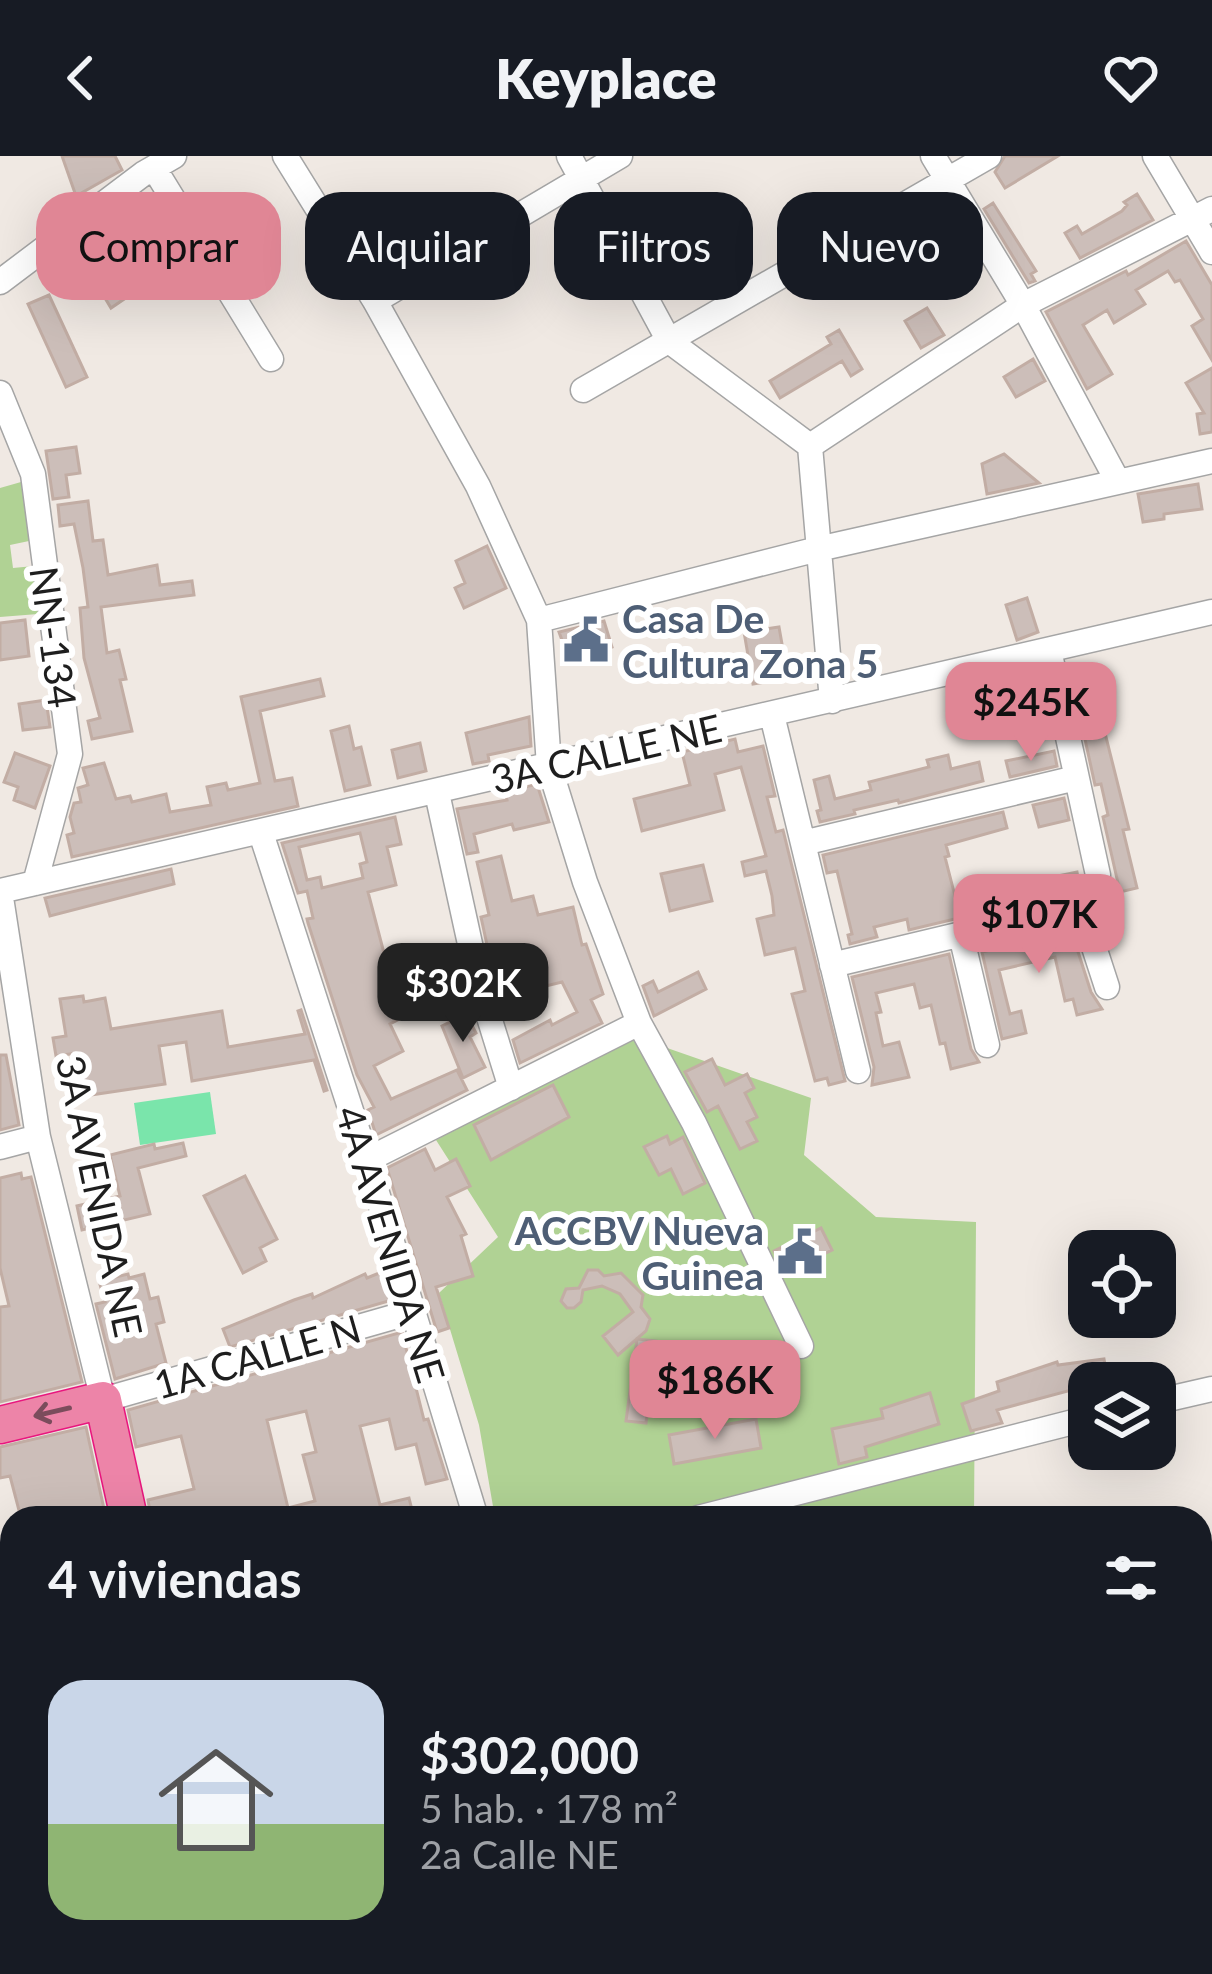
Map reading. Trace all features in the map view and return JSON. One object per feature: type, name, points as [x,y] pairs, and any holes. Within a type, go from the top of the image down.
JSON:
[{"type":"highway","points":[[0,1425],[103,1400]]},
{"type":"highway","name":"3A AVENIDA NE","points":[[103,1400],[126,1506]]},
{"type":"street","points":[[285,156],[375,301],[478,486],[538,620],[549,766],[585,882],[639,1022],[694,1123],[801,1346]]},
{"type":"street","points":[[375,301],[574,168],[620,156]]},
{"type":"street","points":[[933,156],[1023,305],[1118,480]]},
{"type":"street","points":[[583,390],[989,156]]},
{"type":"street","points":[[1155,156],[1202,213],[1212,252]]},
{"type":"street","points":[[0,282],[151,164],[272,359]]},
{"type":"street","points":[[574,168],[669,341],[810,446],[832,701]]},
{"type":"street","points":[[810,446],[1023,305],[1202,213]]},
{"type":"street","name":"NN-134","points":[[0,394],[33,474],[70,754],[35,883]]},
{"type":"street","points":[[538,620],[818,549],[1212,461]]},
{"type":"street","name":"3A CALLE NE","points":[[0,891],[1212,612]]},
{"type":"street","points":[[832,965],[1096,902],[1097,875],[1049,650]]},
{"type":"street","points":[[772,715],[858,1071]]},
{"type":"street","points":[[803,843],[1076,778]]},
{"type":"street","points":[[437,793],[478,985],[511,1088]]},
{"type":"street","name":"4A AVENIDA NE","points":[[261,833],[472,1506]]},
{"type":"street","name":"3A AVENIDA NE","points":[[0,891],[38,1138],[103,1400]]},
{"type":"street","points":[[1081,907],[1107,987]]},
{"type":"street","points":[[961,935],[987,1045]]},
{"type":"street","points":[[367,1160],[639,1022]]},
{"type":"street","points":[[0,1147],[38,1138]]},
{"type":"street","name":"1A CALLE N","points":[[103,1400],[411,1312]]},
{"type":"street","points":[[1176,1397],[1212,1389]]},
{"type":"street","points":[[745,1506],[1068,1423]]},
{"type":"green space","points":[[21,482],[29,541],[10,545],[13,568],[34,566],[38,614],[0,617],[0,488]]},
{"type":"green space","points":[[627,1034],[811,1098],[804,1155],[876,1217],[976,1222],[974,1506],[493,1506],[479,1425],[439,1293],[498,1237],[436,1140]]},
{"type":"green space","points":[[210,1092],[216,1134],[140,1145],[134,1103]]},
{"type":"building","points":[[62,156],[115,156],[122,170],[75,192]]},
{"type":"building","points":[[1005,156],[1058,156],[1005,188],[995,172]]},
{"type":"building","points":[[1137,194],[1153,220],[1080,258],[1065,233],[1077,226],[1082,234],[1122,211],[1124,202]]},
{"type":"building","points":[[993,203],[1036,271],[1031,274],[1035,281],[1029,283],[984,209]]},
{"type":"building","points":[[1186,241],[1212,285],[1212,360],[1192,326],[1203,319],[1180,280],[1175,282],[1168,271],[1136,290],[1145,304],[1114,323],[1107,310],[1083,325],[1112,374],[1087,389],[1046,312],[1126,271],[1128,275]]},
{"type":"building","points":[[51,300],[87,377],[66,387],[28,304]]},
{"type":"building","points":[[927,308],[944,335],[921,348],[905,321]]},
{"type":"building","points":[[839,330],[862,369],[851,376],[842,361],[780,398],[770,381],[831,344],[827,337]]},
{"type":"building","points":[[1033,359],[1045,381],[1016,397],[1004,377]]},
{"type":"building","points":[[1212,368],[1212,432],[1200,434],[1197,414],[1204,413],[1186,383]]},
{"type":"building","points":[[76,447],[80,473],[66,475],[69,497],[53,499],[46,451]]},
{"type":"building","points":[[1004,454],[1039,483],[987,494],[982,464]]},
{"type":"building","points":[[1198,484],[1202,509],[1143,522],[1138,494]]},
{"type":"building","points":[[88,501],[93,541],[103,540],[108,575],[157,565],[160,585],[192,581],[194,595],[101,607],[107,653],[119,650],[126,679],[120,680],[132,731],[92,739],[88,721],[100,718],[84,658],[80,608],[88,607],[83,568],[74,524],[60,526],[58,505]]},
{"type":"building","points":[[487,546],[506,588],[464,608],[455,588],[465,583],[456,561]]},
{"type":"building","points":[[1027,598],[1038,632],[1017,640],[1006,605]]},
{"type":"building","points":[[25,620],[29,656],[0,660],[0,623]]},
{"type":"building","name":"Casa De Cultura Zona 5","points":[[604,621],[612,647],[570,662],[559,632]]},
{"type":"building","points":[[779,627],[788,678],[753,684],[744,632]]},
{"type":"building","points":[[320,679],[324,696],[260,711],[275,781],[292,778],[298,806],[72,857],[67,835],[74,833],[70,817],[74,803],[81,802],[78,788],[88,785],[83,768],[104,763],[116,799],[130,796],[132,802],[166,794],[170,812],[211,805],[207,787],[226,783],[228,790],[260,783],[241,697]]},
{"type":"building","points":[[1093,685],[1129,829],[1123,830],[1137,888],[1120,892],[1103,817],[1108,815],[1101,784],[1095,785],[1074,689]]},
{"type":"building","points":[[46,700],[50,727],[23,730],[19,704]]},
{"type":"building","points":[[529,717],[531,746],[488,755],[489,761],[473,764],[466,733]]},
{"type":"building","points":[[349,726],[354,749],[361,747],[370,785],[345,791],[331,731]]},
{"type":"building","points":[[735,739],[738,752],[763,746],[775,796],[767,797],[776,832],[783,830],[845,1081],[829,1085],[827,1078],[815,1081],[792,994],[805,991],[795,948],[765,955],[757,919],[774,915],[772,896],[766,871],[745,876],[742,862],[766,856],[741,767],[715,774],[724,810],[642,831],[634,799],[690,785],[682,752]]},
{"type":"building","points":[[420,743],[426,771],[398,778],[392,750]]},
{"type":"building","points":[[1054,751],[1057,766],[1010,777],[1006,761]]},
{"type":"building","points":[[15,753],[50,766],[35,808],[14,800],[18,787],[4,782]]},
{"type":"building","points":[[948,755],[951,769],[979,762],[983,781],[820,822],[814,780],[829,776],[835,799],[871,790],[869,782],[929,767],[927,760]]},
{"type":"building","points":[[537,784],[549,822],[514,830],[512,824],[474,834],[478,852],[467,854],[457,809],[507,800],[505,792]]},
{"type":"building","points":[[1064,798],[1069,820],[1039,827],[1033,805]]},
{"type":"building","points":[[1003,812],[1007,828],[946,845],[956,900],[984,893],[982,886],[997,883],[1000,897],[1059,883],[1058,876],[1077,872],[1080,889],[909,930],[907,919],[874,927],[877,937],[850,944],[848,935],[852,934],[837,871],[827,873],[823,855]]},
{"type":"building","points":[[395,817],[401,844],[387,847],[396,885],[368,892],[397,1003],[403,1001],[409,1014],[390,1024],[403,1051],[374,1066],[391,1099],[457,1070],[467,1090],[376,1135],[368,1110],[374,1107],[357,1075],[308,923],[313,918],[307,891],[298,893],[282,843]],"holes":[[[360,833],[367,862],[360,864],[363,878],[322,888],[320,877],[307,880],[299,847]]]},
{"type":"building","points":[[501,856],[512,901],[533,896],[538,915],[573,907],[582,945],[586,944],[603,994],[591,1000],[602,1023],[520,1063],[513,1040],[577,1012],[562,982],[538,988],[534,973],[495,982],[481,917],[489,915],[477,862]]},
{"type":"building","points":[[703,865],[712,901],[670,911],[661,874]]},
{"type":"building","points":[[171,869],[174,884],[50,916],[45,898]]},
{"type":"building","points":[[1071,930],[1091,992],[1102,1009],[1077,1015],[1073,999],[1065,1001],[1055,957],[999,970],[1010,1014],[1021,1011],[1026,1033],[1002,1039],[982,952]]},
{"type":"building","points":[[949,954],[971,1049],[979,1062],[951,1069],[931,1005],[920,1008],[914,984],[876,993],[883,1046],[899,1042],[909,1077],[872,1085],[874,1067],[852,977]]},
{"type":"building","points":[[698,972],[706,989],[654,1016],[643,986],[653,981],[658,992]]},
{"type":"building","points":[[83,996],[84,1002],[105,998],[111,1029],[222,1011],[228,1047],[305,1034],[301,1010],[327,1090],[314,1060],[192,1081],[186,1042],[159,1046],[165,1084],[84,1096],[77,1053],[56,1056],[53,1038],[66,1036],[60,999]]},
{"type":"building","points":[[466,1014],[476,1033],[470,1037],[485,1067],[463,1078],[442,1026]]},
{"type":"building","points":[[0,1055],[6,1055],[19,1125],[0,1130]]},
{"type":"building","points":[[712,1059],[725,1085],[747,1074],[754,1088],[745,1093],[757,1117],[747,1122],[757,1141],[740,1149],[718,1106],[707,1112],[685,1072]]},
{"type":"building","points":[[553,1085],[569,1117],[491,1160],[474,1125]]},
{"type":"building","points":[[667,1136],[670,1144],[683,1137],[705,1183],[683,1194],[671,1169],[659,1175],[644,1147]]},
{"type":"building","points":[[183,1143],[186,1156],[138,1168],[150,1214],[82,1230],[77,1206],[120,1196],[110,1155],[154,1144],[155,1149]]},
{"type":"building","points":[[425,1149],[435,1170],[456,1159],[470,1186],[447,1197],[466,1234],[461,1236],[473,1276],[436,1287],[449,1328],[437,1332],[387,1168]]},
{"type":"building","points":[[21,1173],[22,1179],[31,1177],[82,1382],[0,1402],[0,1307],[9,1306],[0,1268],[0,1178]]},
{"type":"building","points":[[245,1176],[277,1239],[260,1248],[266,1261],[243,1273],[204,1196]]},
{"type":"building","name":"ACCBV Nueva Guinea","points":[[821,1228],[832,1250],[784,1273],[774,1251]]},
{"type":"building","points":[[588,1270],[604,1276],[621,1273],[643,1295],[641,1307],[650,1319],[646,1331],[618,1355],[603,1336],[633,1312],[620,1294],[602,1286],[583,1290],[574,1308],[561,1301],[566,1289],[579,1288]]},
{"type":"building","points":[[384,1271],[392,1300],[230,1347],[223,1329],[365,1274],[367,1278]]},
{"type":"building","points":[[128,1274],[129,1278],[144,1274],[150,1299],[158,1297],[164,1322],[156,1324],[166,1363],[115,1379],[96,1304],[105,1302],[99,1281]]},
{"type":"building","points":[[402,1332],[424,1420],[428,1419],[447,1479],[426,1484],[416,1444],[396,1449],[389,1419],[360,1426],[380,1505],[409,1498],[411,1506],[296,1506],[315,1501],[303,1455],[316,1452],[306,1411],[267,1420],[288,1506],[149,1506],[148,1500],[194,1489],[181,1436],[136,1447],[128,1410]]},
{"type":"building","points":[[637,1339],[656,1341],[646,1423],[626,1421]]},
{"type":"building","points":[[1068,1364],[1068,1391],[997,1410],[1002,1423],[971,1431],[962,1404],[999,1391],[997,1382]]},
{"type":"building","points":[[930,1393],[939,1424],[865,1447],[867,1457],[839,1464],[832,1429],[883,1418],[881,1409]]},
{"type":"building","points":[[756,1419],[761,1448],[674,1464],[669,1435]]},
{"type":"building","points":[[86,1427],[103,1506],[18,1506],[10,1476],[0,1478],[0,1447]]},
{"type":"place","name":"Casa De Cultura Zona 5","points":[[586,640]]},
{"type":"place","name":"ACCBV Nueva Guinea","points":[[800,1252]]}]
